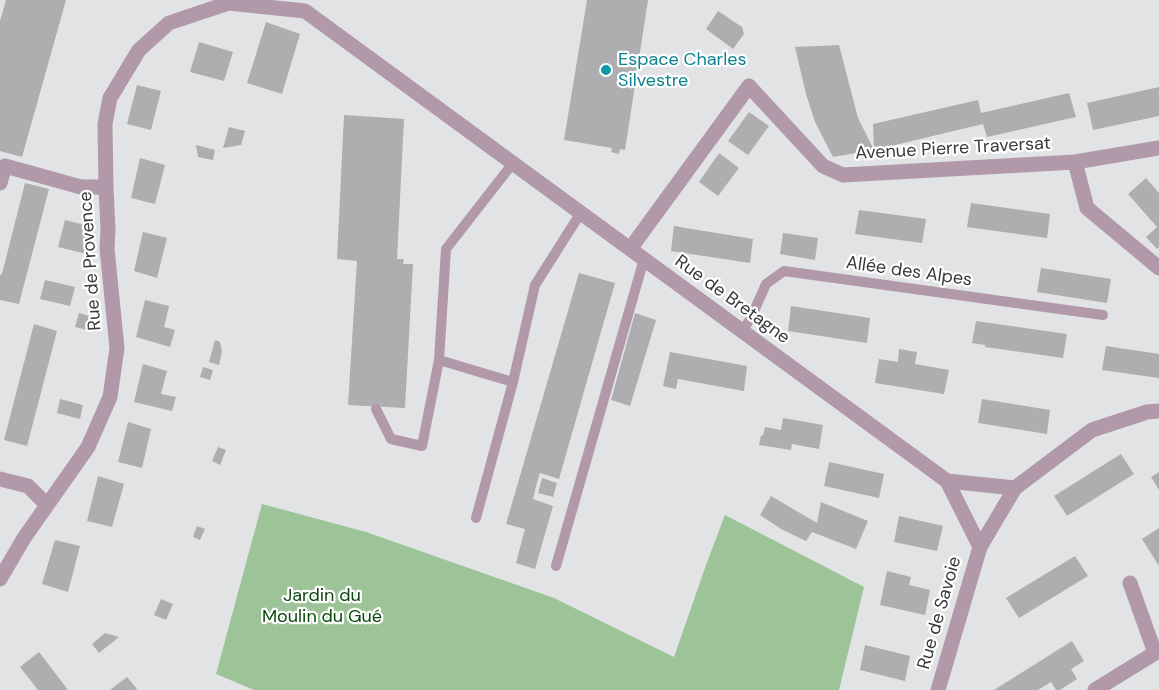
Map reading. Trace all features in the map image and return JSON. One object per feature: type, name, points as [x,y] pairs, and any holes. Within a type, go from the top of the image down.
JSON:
[{"type":"street","name":"Rue de Provence","points":[[0,579],[24,538],[88,447],[110,398],[117,348],[107,249],[105,124],[110,98],[139,50],[169,23],[229,3],[307,6]]},
{"type":"street","name":"Rue de Bretagne","points":[[307,6],[580,214],[947,481]]},
{"type":"street","name":"Avenue Pierre Traversat","points":[[630,249],[749,86],[823,166],[843,175],[1075,162],[1159,148]]},
{"type":"street","points":[[1075,162],[1087,208],[1159,268]]},
{"type":"street","points":[[0,183],[3,165],[81,187],[106,187]]},
{"type":"street","points":[[947,481],[1015,488],[1092,430],[1146,412],[1159,411]]},
{"type":"street","points":[[0,478],[27,486],[47,505]]},
{"type":"street","name":"Rue de Savoie","points":[[947,481],[980,547]]},
{"type":"street","name":"Rue de Savoie","points":[[938,690],[980,547],[1015,488]]},
{"type":"street","points":[[1095,690],[1157,654],[1130,583]]},
{"type":"lane","points":[[376,410],[391,439],[422,446],[439,360],[446,249],[513,163]]},
{"type":"lane","points":[[476,518],[513,382],[535,285],[580,214]]},
{"type":"lane","points":[[556,566],[644,259]]},
{"type":"lane","name":"Allée des Alpes","points":[[742,331],[751,318],[766,284],[784,271],[1103,315]]},
{"type":"lane","points":[[439,360],[513,382]]},
{"type":"green space","name":"Jardin du Moulin du Gué","points":[[262,504],[366,532],[554,598],[674,657],[725,515],[864,587],[839,690],[254,690],[216,674]]},
{"type":"building","points":[[6,0],[66,0],[22,157],[0,151],[0,21]]},
{"type":"building","name":"Espace Charles Silvestre","points":[[587,0],[648,0],[625,150],[620,149],[619,154],[611,152],[612,148],[564,140]]},
{"type":"building","points":[[718,11],[742,27],[744,34],[733,49],[706,29]]},
{"type":"building","points":[[266,22],[300,34],[282,94],[247,83]]},
{"type":"building","points":[[199,42],[233,52],[224,81],[190,72]]},
{"type":"building","points":[[839,45],[858,118],[874,150],[833,157],[815,122],[795,47]]},
{"type":"building","points":[[137,85],[161,91],[151,130],[127,124]]},
{"type":"building","points":[[1159,87],[1159,116],[1093,130],[1087,103]]},
{"type":"building","points":[[1069,93],[1076,117],[987,137],[983,124],[874,150],[873,124],[978,100],[981,113]]},
{"type":"building","points":[[749,112],[769,126],[748,155],[728,141]]},
{"type":"building","points":[[344,115],[404,119],[397,259],[404,259],[403,264],[413,264],[405,408],[348,405],[357,261],[337,259]]},
{"type":"building","points":[[229,127],[245,131],[241,145],[223,148]]},
{"type":"building","points":[[196,145],[215,150],[213,160],[198,157]]},
{"type":"building","points":[[719,153],[739,168],[718,196],[699,182]]},
{"type":"building","points":[[140,158],[165,165],[155,204],[131,198]]},
{"type":"building","points":[[1146,178],[1159,193],[1159,247],[1157,249],[1146,237],[1157,227],[1128,194]]},
{"type":"building","points":[[25,183],[49,189],[19,304],[0,300],[0,275]]},
{"type":"building","points":[[971,203],[1050,214],[1047,238],[967,227]]},
{"type":"building","points":[[859,210],[926,219],[922,243],[855,234]]},
{"type":"building","points":[[65,220],[89,226],[86,239],[91,241],[86,254],[58,247]]},
{"type":"building","points":[[674,226],[753,239],[750,263],[671,251]]},
{"type":"building","points":[[143,232],[167,238],[157,278],[134,271]]},
{"type":"building","points":[[783,233],[818,238],[815,260],[780,254]]},
{"type":"building","points":[[1041,268],[1111,279],[1107,303],[1037,292]]},
{"type":"building","points":[[579,273],[615,283],[559,479],[540,473],[536,486],[533,499],[553,506],[535,569],[516,563],[525,529],[506,524]]},
{"type":"building","points":[[45,280],[75,287],[70,306],[40,299]]},
{"type":"building","points":[[145,300],[169,306],[164,327],[175,330],[170,347],[136,337]]},
{"type":"building","points":[[791,306],[870,318],[867,343],[788,331]]},
{"type":"building","points":[[79,313],[99,319],[96,332],[75,327]]},
{"type":"building","points":[[635,313],[656,320],[630,406],[611,400]]},
{"type":"building","points":[[976,321],[1067,334],[1063,358],[985,347],[985,345],[972,343]]},
{"type":"building","points":[[34,324],[57,331],[27,446],[4,440]]},
{"type":"building","points":[[215,340],[220,342],[222,352],[219,365],[209,362]]},
{"type":"building","points":[[1106,346],[1159,354],[1159,378],[1102,370]]},
{"type":"building","points":[[899,349],[917,352],[915,364],[949,370],[944,394],[875,383],[879,359],[898,362]]},
{"type":"building","points":[[670,352],[747,366],[744,391],[678,379],[676,389],[663,386]]},
{"type":"building","points":[[143,364],[167,371],[161,394],[176,397],[172,411],[134,402]]},
{"type":"building","points":[[203,367],[213,370],[210,380],[200,377]]},
{"type":"building","points":[[60,399],[83,405],[80,419],[57,413]]},
{"type":"building","points":[[982,399],[1050,410],[1047,434],[978,423]]},
{"type":"building","points":[[783,418],[823,425],[819,449],[792,444],[791,450],[759,445],[765,427],[781,430]]},
{"type":"building","points":[[128,422],[151,429],[142,468],[118,462]]},
{"type":"building","points":[[218,447],[226,450],[220,465],[212,461]]},
{"type":"building","points":[[1121,454],[1134,474],[1067,516],[1054,496]]},
{"type":"building","points":[[829,462],[884,474],[879,498],[824,486]]},
{"type":"building","points":[[1159,472],[1159,490],[1151,477]]},
{"type":"building","points":[[98,476],[124,484],[112,527],[87,521]]},
{"type":"building","points":[[542,478],[557,483],[553,497],[538,493]]},
{"type":"building","points":[[771,496],[817,523],[821,502],[868,521],[856,549],[812,532],[806,541],[781,529],[760,515]]},
{"type":"building","points":[[899,516],[943,526],[937,551],[894,542]]},
{"type":"building","points":[[197,526],[205,529],[200,540],[193,537]]},
{"type":"building","points":[[1159,528],[1159,566],[1142,539]]},
{"type":"building","points":[[55,540],[80,546],[68,592],[42,584]]},
{"type":"building","points":[[1075,556],[1088,576],[1019,618],[1006,598]]},
{"type":"building","points":[[887,571],[911,577],[909,585],[930,590],[925,615],[880,605]]},
{"type":"building","points":[[161,599],[173,604],[166,620],[154,615]]},
{"type":"building","points":[[105,633],[119,637],[99,653],[92,644]]},
{"type":"building","points":[[1072,641],[1084,661],[1071,669],[1077,679],[1060,690],[1056,690],[1051,682],[1038,690],[994,690]]},
{"type":"building","points":[[865,645],[910,656],[905,681],[860,670]]},
{"type":"building","points":[[39,652],[68,690],[38,690],[20,667]]},
{"type":"building","points":[[127,677],[137,689],[110,690]]},
{"type":"place","name":"Espace Charles Silvestre","points":[[606,70]]}]
